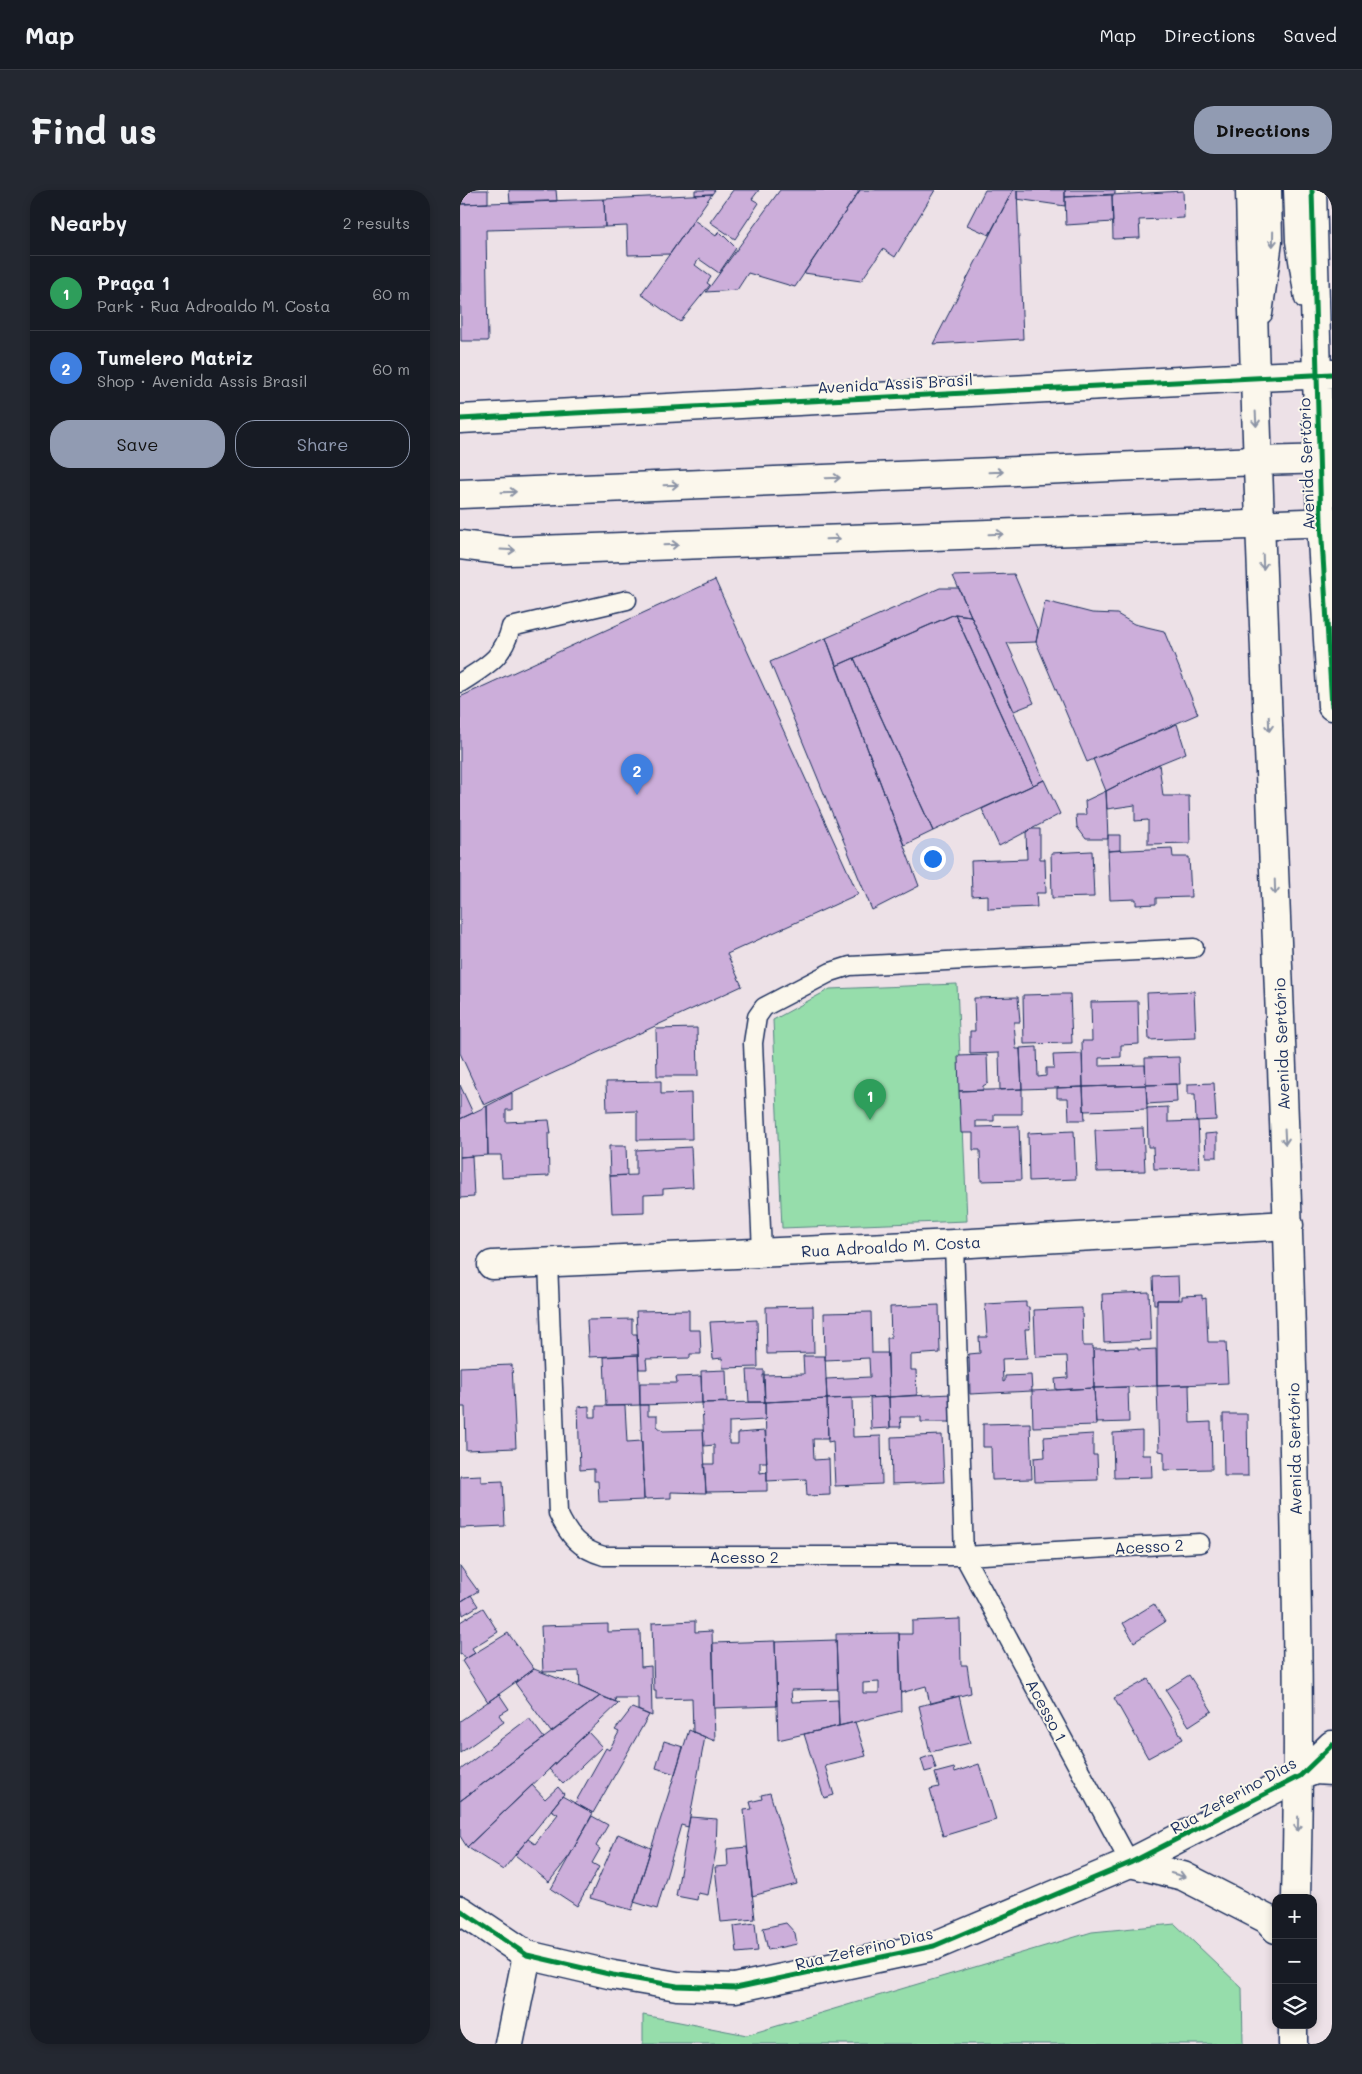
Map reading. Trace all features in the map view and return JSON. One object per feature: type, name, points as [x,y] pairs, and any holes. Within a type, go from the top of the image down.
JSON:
[{"type":"main road","name":"Avenida Sertório","points":[[1250,190],[1254,377],[1262,525],[1289,1225],[1300,1776],[1296,1894]]},
{"type":"main road","name":"Avenida Sertório","points":[[1312,190],[1324,374],[1326,522],[1332,706]]},
{"type":"main road","name":"Avenida Assis Brasil","points":[[460,419],[1324,374]]},
{"type":"main road","points":[[460,494],[1325,459]]},
{"type":"main road","points":[[460,545],[509,550],[1326,522]]},
{"type":"main road","name":"Rua Adroaldo M. Costa","points":[[492,1265],[954,1244],[1289,1225]]},
{"type":"main road","name":"Rua Zeferino Dias","points":[[460,1910],[527,1955],[613,1975],[677,1986],[735,1988],[934,1946],[1130,1864],[1300,1776],[1332,1745]]},
{"type":"main road","points":[[1300,1776],[1315,1770],[1332,1771]]},
{"type":"main road","points":[[1130,1864],[1183,1876],[1267,1919],[1272,1925]]},
{"type":"main road","points":[[509,2044],[527,1955]]},
{"type":"main road","points":[[1293,2029],[1293,2044]]},
{"type":"lane","points":[[1254,377],[1274,242],[1272,190]]},
{"type":"lane","points":[[1293,190],[1295,242],[1324,374]]},
{"type":"lane","points":[[460,683],[497,659],[507,643],[512,627],[627,600]]},
{"type":"lane","points":[[762,1252],[753,1043],[757,1016],[764,1006],[832,972],[850,966],[1194,948]]},
{"type":"lane","points":[[954,1244],[964,1556]]},
{"type":"lane","name":"Acesso 2","points":[[548,1262],[558,1512],[566,1530],[576,1543],[590,1552],[604,1556],[964,1556],[1200,1543]]},
{"type":"lane","name":"Acesso 1","points":[[964,1556],[1130,1864]]},
{"type":"green space","points":[[957,984],[967,1221],[782,1228],[773,1020],[830,989]]},
{"type":"green space","points":[[1175,1924],[1242,1988],[1243,2044],[643,2044],[643,2015],[747,2035],[1092,1932]]},
{"type":"building","points":[[462,190],[488,190],[488,203],[462,204]]},
{"type":"building","points":[[509,190],[556,190],[557,201],[510,203]]},
{"type":"building","points":[[695,190],[715,190],[712,194],[695,195]]},
{"type":"building","points":[[733,190],[759,190],[752,199],[759,203],[735,239],[710,222]]},
{"type":"building","points":[[780,190],[860,190],[795,287],[748,273],[737,290],[706,292]]},
{"type":"building","points":[[860,190],[935,190],[895,257],[883,249],[861,281],[804,273]]},
{"type":"building","points":[[985,190],[1013,190],[989,235],[967,225]]},
{"type":"building","points":[[1013,190],[1017,190],[1023,339],[933,344]]},
{"type":"building","points":[[1017,190],[1065,190],[1065,206],[1017,199]]},
{"type":"building","points":[[1065,190],[1115,190],[1115,194],[1065,197]]},
{"type":"building","points":[[1183,191],[1184,218],[1139,220],[1140,238],[1113,239],[1112,195]]},
{"type":"building","points":[[712,194],[670,254],[628,255],[627,226],[605,227],[604,199]]},
{"type":"building","points":[[1112,195],[1113,222],[1066,225],[1065,197]]},
{"type":"building","points":[[604,199],[605,227],[486,230],[488,341],[461,341],[460,204]]},
{"type":"building","points":[[694,220],[716,236],[719,231],[736,248],[719,273],[699,259],[695,265],[711,277],[707,283],[710,285],[680,322],[641,294]]},
{"type":"building","points":[[1014,574],[1038,631],[1036,642],[1007,643],[1034,703],[1014,711],[953,576]]},
{"type":"building","points":[[715,580],[858,894],[727,954],[742,986],[484,1105],[460,1053],[460,697]]},
{"type":"building","points":[[940,588],[959,588],[971,616],[955,614],[836,666],[826,638]]},
{"type":"building","points":[[1045,601],[1092,613],[1117,614],[1134,624],[1164,631],[1198,714],[1087,762],[1036,642]]},
{"type":"building","points":[[955,614],[1033,785],[933,831],[854,658]]},
{"type":"building","points":[[955,614],[971,616],[1044,780],[1033,785]]},
{"type":"building","points":[[826,638],[919,886],[872,910],[770,662]]},
{"type":"building","points":[[854,658],[933,831],[904,845],[836,666]]},
{"type":"building","points":[[1177,724],[1186,753],[1159,764],[1106,791],[1093,759]]},
{"type":"building","points":[[1159,764],[1163,796],[1189,796],[1190,843],[1148,844],[1148,820],[1135,821],[1135,805],[1107,809],[1106,791]]},
{"type":"building","points":[[1044,780],[1060,814],[999,846],[982,809]]},
{"type":"building","points":[[1106,791],[1108,839],[1086,839],[1077,827],[1076,815],[1086,815],[1085,801]]},
{"type":"building","points":[[1031,829],[1040,829],[1040,859],[1045,859],[1046,893],[1036,893],[1037,907],[988,909],[988,895],[972,896],[971,861],[1027,859],[1026,832]]},
{"type":"building","points":[[1108,835],[1120,835],[1120,850],[1108,851]]},
{"type":"building","points":[[1172,848],[1173,857],[1189,857],[1191,897],[1156,898],[1156,904],[1136,905],[1136,899],[1110,900],[1108,851]]},
{"type":"building","points":[[1092,851],[1094,897],[1052,898],[1051,853]]},
{"type":"building","points":[[1194,991],[1196,1038],[1149,1040],[1147,993]]},
{"type":"building","points":[[1070,994],[1072,1043],[1024,1044],[1023,995]]},
{"type":"building","points":[[1018,997],[1020,1022],[1014,1022],[1016,1049],[1020,1049],[1022,1089],[1000,1090],[999,1053],[970,1054],[970,1031],[975,1031],[974,998]]},
{"type":"building","points":[[1138,1001],[1139,1044],[1121,1045],[1121,1057],[1099,1058],[1099,1066],[1145,1065],[1146,1085],[1083,1087],[1082,1041],[1092,1041],[1091,1002]]},
{"type":"building","points":[[697,1028],[698,1076],[657,1076],[656,1029]]},
{"type":"building","points":[[1037,1047],[1038,1077],[1046,1076],[1046,1068],[1054,1068],[1053,1055],[1082,1054],[1083,1087],[1022,1089],[1020,1048]]},
{"type":"building","points":[[987,1055],[988,1083],[983,1086],[983,1090],[959,1091],[958,1056]]},
{"type":"building","points":[[1179,1057],[1180,1084],[1146,1085],[1145,1058]]},
{"type":"building","points":[[661,1081],[661,1094],[691,1093],[692,1139],[637,1140],[637,1111],[607,1112],[606,1082]]},
{"type":"building","points":[[1214,1083],[1216,1120],[1196,1121],[1195,1094],[1188,1094],[1188,1084]]},
{"type":"building","points":[[1176,1084],[1177,1102],[1147,1104],[1146,1085]]},
{"type":"building","points":[[460,1085],[473,1113],[460,1119]]},
{"type":"building","points":[[1146,1085],[1147,1109],[1084,1111],[1083,1087]]},
{"type":"building","points":[[1083,1087],[1085,1120],[1069,1120],[1068,1098],[1057,1098],[1057,1088]]},
{"type":"building","points":[[1022,1089],[1022,1114],[994,1114],[994,1121],[976,1121],[976,1127],[1019,1126],[1021,1180],[981,1181],[980,1150],[973,1150],[973,1133],[961,1133],[959,1091]]},
{"type":"building","points":[[512,1093],[512,1110],[506,1110],[506,1122],[549,1120],[551,1134],[548,1134],[549,1176],[502,1178],[501,1155],[488,1155],[487,1106]]},
{"type":"building","points":[[487,1106],[488,1155],[460,1157],[460,1119]]},
{"type":"building","points":[[1168,1107],[1168,1122],[1198,1121],[1200,1168],[1154,1169],[1153,1147],[1148,1147],[1147,1108]]},
{"type":"building","points":[[1143,1128],[1145,1171],[1097,1172],[1095,1130]]},
{"type":"building","points":[[1074,1131],[1076,1179],[1029,1181],[1028,1133]]},
{"type":"building","points":[[1217,1133],[1217,1157],[1206,1157],[1205,1134]]},
{"type":"building","points":[[609,1146],[626,1146],[627,1175],[610,1176]]},
{"type":"building","points":[[691,1147],[693,1187],[663,1189],[663,1194],[644,1195],[644,1212],[612,1213],[610,1176],[636,1175],[636,1150]]},
{"type":"building","points":[[472,1156],[474,1197],[460,1198],[460,1157]]},
{"type":"building","points":[[1178,1276],[1179,1300],[1157,1300],[1157,1304],[1154,1304],[1153,1277]]},
{"type":"building","points":[[1149,1292],[1151,1340],[1104,1342],[1102,1294]]},
{"type":"building","points":[[1202,1295],[1202,1299],[1206,1298],[1208,1342],[1226,1342],[1228,1383],[1157,1386],[1157,1300],[1182,1300],[1182,1296]]},
{"type":"building","points":[[1026,1302],[1026,1307],[1029,1307],[1030,1329],[1025,1329],[1027,1358],[1002,1359],[1003,1382],[1005,1381],[1005,1376],[1031,1375],[1032,1391],[970,1394],[969,1354],[980,1353],[979,1337],[987,1337],[985,1304]]},
{"type":"building","points":[[939,1305],[940,1353],[911,1355],[911,1370],[916,1370],[917,1395],[889,1397],[887,1338],[891,1338],[890,1307]]},
{"type":"building","points":[[813,1306],[814,1353],[767,1354],[766,1307]]},
{"type":"building","points":[[1082,1308],[1083,1346],[1093,1346],[1094,1388],[1056,1390],[1055,1379],[1068,1378],[1067,1356],[1036,1357],[1034,1310]]},
{"type":"building","points":[[689,1310],[689,1330],[700,1330],[701,1354],[690,1354],[690,1358],[646,1359],[647,1369],[639,1369],[636,1311]]},
{"type":"building","points":[[871,1312],[872,1353],[888,1353],[889,1397],[827,1399],[826,1379],[870,1377],[869,1358],[825,1360],[824,1313]]},
{"type":"building","points":[[632,1319],[632,1334],[637,1334],[638,1355],[589,1357],[587,1320]]},
{"type":"building","points":[[757,1320],[758,1367],[723,1368],[722,1358],[713,1359],[710,1322]]},
{"type":"building","points":[[1138,1348],[1138,1350],[1156,1349],[1157,1386],[1094,1388],[1093,1349]]},
{"type":"building","points":[[638,1355],[640,1405],[606,1406],[604,1357]]},
{"type":"building","points":[[803,1356],[825,1356],[827,1399],[765,1402],[763,1375],[804,1374]]},
{"type":"building","points":[[512,1365],[516,1448],[466,1450],[465,1407],[460,1407],[460,1367]]},
{"type":"building","points":[[726,1370],[727,1402],[702,1403],[701,1371]]},
{"type":"building","points":[[747,1370],[764,1370],[765,1402],[749,1402]]},
{"type":"building","points":[[701,1376],[702,1403],[640,1405],[640,1383],[677,1383],[676,1377]]},
{"type":"building","points":[[1189,1385],[1190,1423],[1211,1422],[1212,1469],[1164,1470],[1164,1452],[1159,1451],[1157,1386]]},
{"type":"building","points":[[1128,1387],[1129,1422],[1096,1423],[1094,1388]]},
{"type":"building","points":[[1094,1388],[1096,1425],[1033,1427],[1032,1391]]},
{"type":"building","points":[[951,1394],[952,1422],[921,1422],[921,1417],[900,1417],[901,1427],[890,1427],[889,1397]]},
{"type":"building","points":[[889,1397],[890,1428],[871,1429],[870,1398]]},
{"type":"building","points":[[852,1398],[853,1437],[881,1436],[882,1484],[835,1486],[833,1441],[828,1442],[827,1399]]},
{"type":"building","points":[[827,1399],[828,1439],[813,1439],[814,1460],[829,1459],[830,1495],[807,1496],[806,1479],[767,1481],[765,1402]]},
{"type":"building","points":[[765,1402],[765,1420],[729,1422],[729,1444],[738,1444],[738,1433],[765,1431],[767,1462],[760,1462],[760,1473],[767,1472],[767,1491],[706,1492],[704,1464],[714,1464],[714,1445],[704,1446],[702,1403]]},
{"type":"building","points":[[640,1405],[648,1405],[648,1416],[657,1416],[657,1426],[663,1431],[703,1430],[706,1493],[671,1492],[671,1498],[644,1499]]},
{"type":"building","points":[[589,1406],[589,1417],[596,1417],[596,1406],[625,1406],[627,1442],[642,1441],[644,1500],[599,1502],[598,1481],[594,1481],[594,1469],[580,1470],[578,1407]]},
{"type":"building","points":[[1223,1414],[1247,1414],[1248,1476],[1224,1476]]},
{"type":"building","points":[[1030,1423],[1032,1479],[992,1480],[991,1447],[983,1447],[983,1424]]},
{"type":"building","points":[[1142,1431],[1142,1455],[1151,1455],[1152,1477],[1114,1478],[1113,1433]]},
{"type":"building","points":[[1093,1434],[1093,1455],[1097,1455],[1098,1480],[1035,1482],[1034,1458],[1045,1457],[1044,1437]]},
{"type":"building","points":[[942,1435],[944,1482],[892,1484],[891,1437]]},
{"type":"building","points":[[481,1475],[481,1482],[503,1481],[505,1526],[460,1528],[460,1476]]},
{"type":"building","points":[[460,1566],[478,1591],[460,1602]]},
{"type":"building","points":[[471,1595],[478,1606],[463,1615],[460,1602]]},
{"type":"building","points":[[1154,1604],[1165,1622],[1134,1642],[1123,1623]]},
{"type":"building","points":[[483,1608],[498,1632],[472,1648],[475,1653],[465,1659],[462,1654],[460,1655],[460,1622]]},
{"type":"building","points":[[960,1619],[961,1665],[967,1665],[971,1693],[930,1704],[926,1686],[901,1693],[899,1634],[912,1634],[912,1621]]},
{"type":"building","points":[[695,1621],[695,1632],[712,1631],[715,1741],[693,1732],[692,1698],[656,1699],[656,1691],[654,1691],[652,1623]]},
{"type":"building","points":[[608,1624],[608,1632],[640,1631],[641,1667],[651,1666],[652,1716],[638,1710],[638,1698],[615,1698],[616,1702],[580,1687],[579,1671],[543,1672],[541,1626]]},
{"type":"building","points":[[508,1633],[534,1669],[488,1702],[462,1661]]},
{"type":"building","points":[[899,1633],[901,1711],[839,1726],[836,1634]],"holes":[[[879,1682],[879,1693],[863,1693],[863,1683]]]},
{"type":"building","points":[[836,1640],[838,1689],[791,1690],[792,1702],[838,1700],[839,1726],[778,1740],[775,1642]]},
{"type":"building","points":[[775,1641],[777,1706],[714,1708],[713,1643]]},
{"type":"building","points":[[534,1669],[600,1696],[551,1732],[515,1683]]},
{"type":"building","points":[[1189,1675],[1212,1711],[1189,1726],[1166,1690]]},
{"type":"building","points":[[1148,1679],[1183,1739],[1148,1758],[1114,1698]]},
{"type":"building","points":[[499,1694],[509,1709],[499,1715],[504,1722],[460,1753],[460,1721]]},
{"type":"building","points":[[600,1696],[619,1703],[467,1847],[460,1836],[460,1801]]},
{"type":"building","points":[[959,1696],[970,1743],[930,1752],[919,1706]]},
{"type":"building","points":[[632,1708],[649,1715],[593,1813],[575,1803],[606,1748],[609,1750],[619,1732],[615,1730]]},
{"type":"building","points":[[529,1718],[544,1738],[460,1801],[460,1770]]},
{"type":"building","points":[[855,1722],[866,1756],[825,1766],[834,1795],[824,1798],[804,1734]]},
{"type":"building","points":[[689,1730],[705,1737],[688,1827],[681,1825],[657,1909],[634,1902]]},
{"type":"building","points":[[588,1732],[602,1747],[563,1784],[549,1769]]},
{"type":"building","points":[[664,1741],[683,1747],[675,1774],[656,1768]]},
{"type":"building","points":[[932,1755],[936,1769],[925,1772],[921,1759]]},
{"type":"building","points":[[979,1764],[996,1820],[943,1836],[930,1789],[939,1787],[935,1773],[954,1768],[955,1772]]},
{"type":"building","points":[[532,1785],[545,1799],[558,1787],[564,1794],[503,1870],[467,1847]]},
{"type":"building","points":[[770,1793],[797,1884],[752,1896],[744,1810],[752,1809],[750,1802],[762,1799],[761,1795]]},
{"type":"building","points":[[562,1796],[593,1813],[570,1855],[549,1882],[515,1855],[528,1839],[535,1844],[558,1814],[551,1810]]},
{"type":"building","points":[[592,1816],[608,1825],[596,1846],[600,1849],[592,1863],[599,1867],[577,1906],[551,1889]]},
{"type":"building","points":[[690,1817],[717,1819],[716,1850],[708,1895],[698,1893],[697,1900],[676,1896]]},
{"type":"building","points":[[618,1834],[651,1848],[632,1910],[590,1898]]},
{"type":"building","points":[[747,1847],[755,1919],[721,1922],[715,1867],[728,1866],[727,1849]]},
{"type":"building","points":[[755,1923],[758,1951],[737,1953],[734,1926]]},
{"type":"building","points":[[786,1923],[795,1933],[797,1944],[768,1950],[763,1928]]},
{"type":"cycle path","points":[[1312,190],[1321,523],[1332,706]]},
{"type":"cycle path","points":[[460,419],[1332,374]]},
{"type":"cycle path","points":[[460,1910],[527,1955],[613,1975],[677,1986],[735,1988],[934,1946],[1130,1863],[1300,1776],[1332,1745]]},
{"type":"place","name":"Tumelero Matriz","points":[[637,795]]},
{"type":"place","name":"Praça 1","points":[[870,1120]]}]
